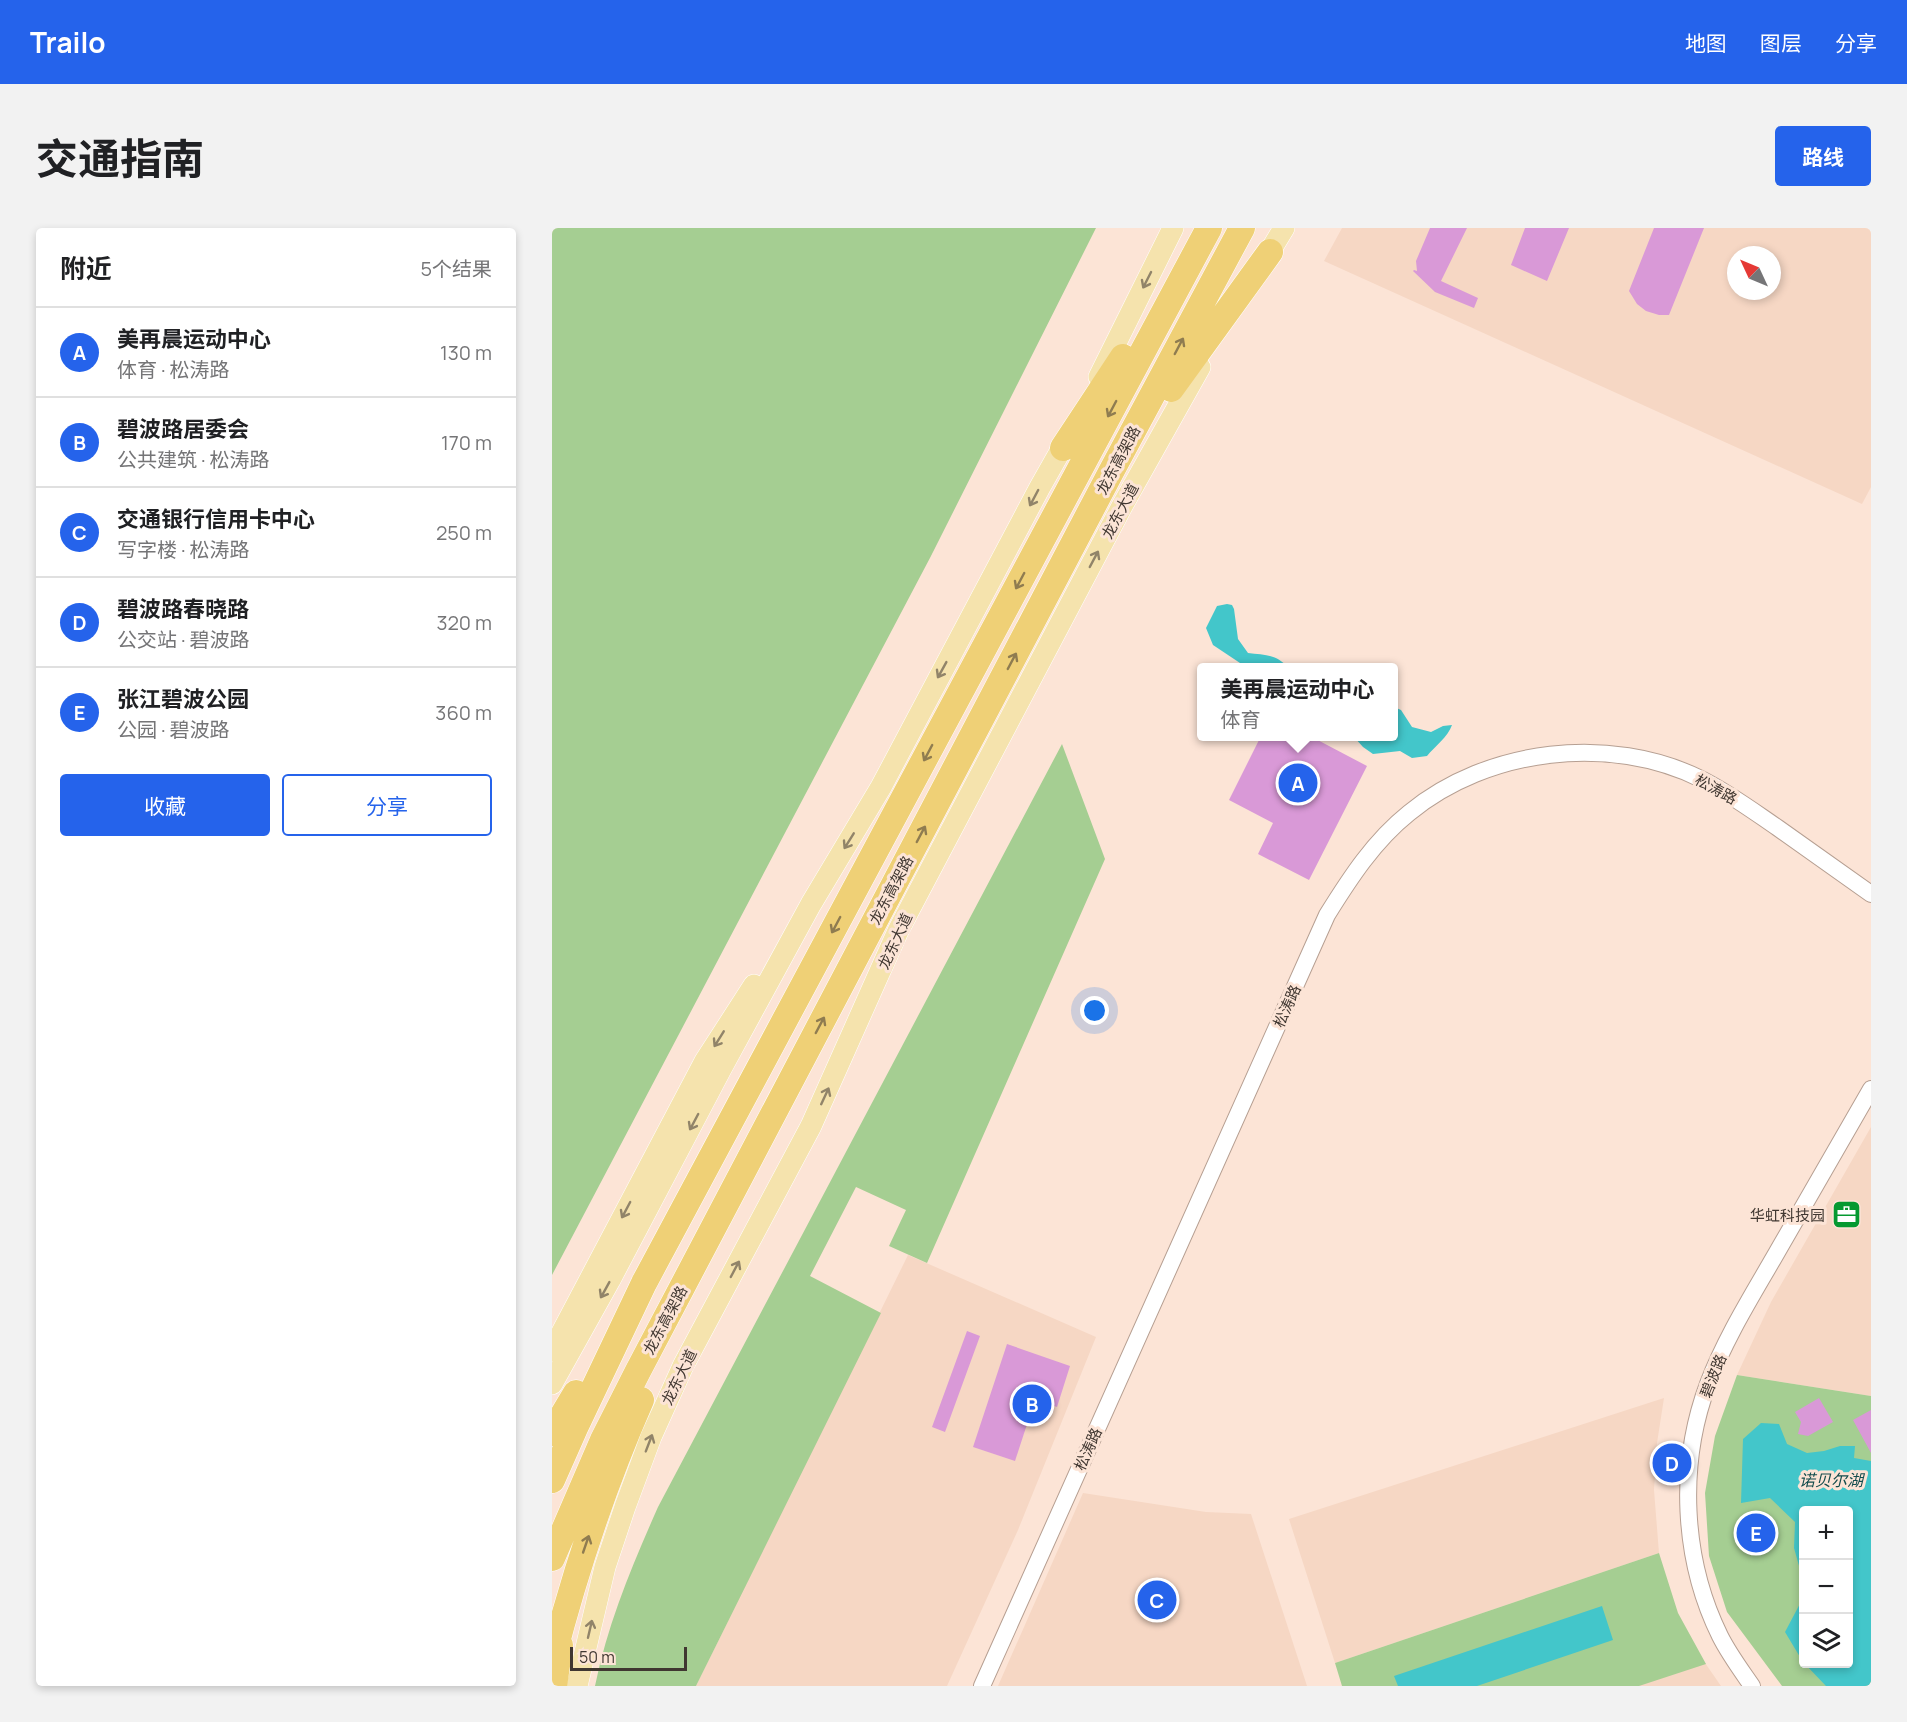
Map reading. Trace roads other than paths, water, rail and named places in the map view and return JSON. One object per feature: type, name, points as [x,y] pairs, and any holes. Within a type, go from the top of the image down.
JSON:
[{"type":"highway","name":"龙东高架路","points":[[552,1558],[603,1440],[1242,228]]},
{"type":"highway","points":[[1063,448],[1208,229]]},
{"type":"highway","name":"龙东高架路","points":[[552,1480],[644,1283],[1208,229]]},
{"type":"highway","points":[[1112,472],[1270,252]]},
{"type":"highway","points":[[552,1661],[601,1500],[629,1428],[744,1169]]},
{"type":"highway","points":[[552,1433],[644,1283]]},
{"type":"highway","points":[[554,1686],[564,1617]]},
{"type":"main road","points":[[552,1384],[643,1220],[721,1069],[811,904],[880,787],[1063,448],[1173,228]]},
{"type":"main road","name":"龙东大道","points":[[577,1686],[605,1567],[621,1517],[651,1437],[683,1366],[806,1136],[898,931],[1121,508],[1188,387],[1284,228]]},
{"type":"main road","points":[[552,1351],[705,1062],[738,1008],[811,904]]},
{"type":"street","name":"松涛路","points":[[982,1686],[1327,915],[1351,877],[1378,842],[1409,812],[1443,789],[1485,770],[1524,759],[1562,753],[1602,753],[1640,758],[1700,778],[1728,794],[1871,894]]},
{"type":"street","name":"碧波路","points":[[1752,1686],[1721,1638],[1699,1581],[1689,1525],[1689,1478],[1693,1441],[1708,1384],[1728,1340],[1871,1089]]},
{"type":"water","points":[[1232,605],[1238,639],[1248,653],[1274,657],[1283,663],[1240,663],[1213,645],[1206,628],[1217,606]]},
{"type":"water","points":[[1398,709],[1412,727],[1431,732],[1443,726],[1452,725],[1427,756],[1412,758],[1400,751],[1373,754],[1358,741],[1398,741]]},
{"type":"water","name":"诺贝尔湖","points":[[1761,1423],[1779,1424],[1787,1444],[1807,1453],[1840,1446],[1855,1446],[1854,1458],[1871,1461],[1871,1686],[1826,1686],[1809,1668],[1853,1668],[1853,1506],[1799,1506],[1799,1566],[1794,1548],[1795,1522],[1770,1498],[1741,1503],[1743,1439]]},
{"type":"water","points":[[1602,1606],[1613,1640],[1477,1686],[1398,1686],[1394,1676]]},
{"type":"water","points":[[1799,1606],[1799,1655],[1785,1632]]},
{"type":"place","name":"美再晨运动中心","points":[[1298,783]]},
{"type":"place","name":"华虹科技园","points":[[1846,1215]]},
{"type":"place","name":"碧波路居委会","points":[[1032,1404]]},
{"type":"place","name":"碧波路春晓路","points":[[1672,1463]]},
{"type":"place","name":"张江碧波公园","points":[[1756,1533]]},
{"type":"place","name":"交通银行信用卡中心","points":[[1157,1600]]}]
